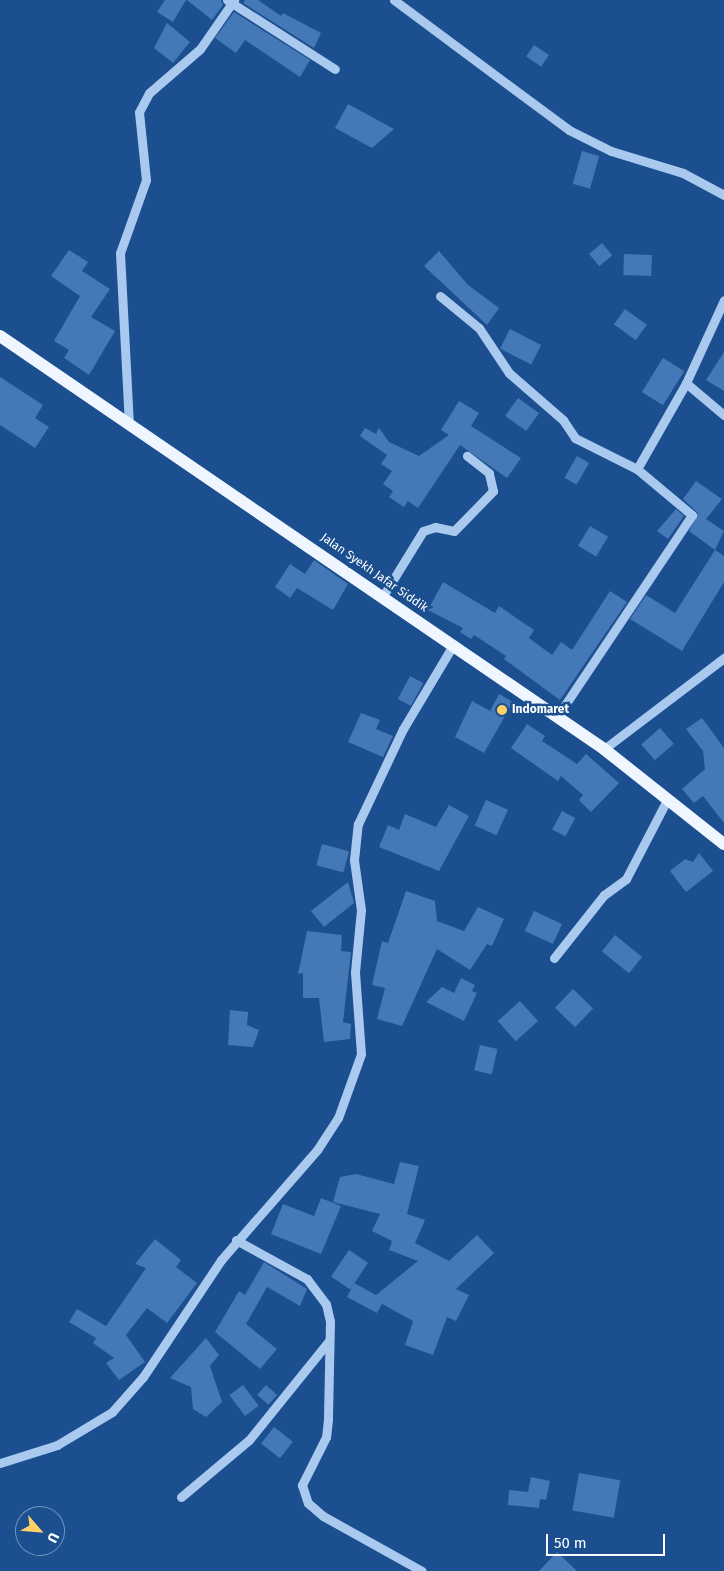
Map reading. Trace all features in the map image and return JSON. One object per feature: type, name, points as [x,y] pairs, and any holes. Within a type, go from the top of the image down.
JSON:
[{"type":"main road","name":"Jalan Syekh Jafar Siddik","points":[[0,336],[383,596],[604,749],[724,844]]},
{"type":"street","points":[[394,0],[569,130],[611,151],[683,173],[724,195]]},
{"type":"street","points":[[129,425],[120,253],[146,180],[138,112],[149,92],[200,49],[231,1],[335,69]]},
{"type":"street","points":[[440,296],[479,328],[509,373],[563,420],[575,438],[637,469],[692,516],[558,717]]},
{"type":"street","points":[[637,469],[686,383],[724,300]]},
{"type":"street","points":[[686,383],[724,415]]},
{"type":"street","points":[[383,596],[423,531],[435,527],[454,531],[493,491],[489,473],[467,456]]},
{"type":"street","points":[[0,1463],[57,1444],[112,1412],[143,1377],[236,1240],[316,1150],[355,1081],[362,1026],[355,972],[361,910],[354,860],[358,824],[403,729],[453,645]]},
{"type":"street","points":[[604,749],[724,658]]},
{"type":"street","points":[[554,958],[604,895],[626,879],[668,800]]},
{"type":"street","points":[[236,1240],[278,1260],[314,1286],[326,1304],[329,1341],[326,1437],[306,1474],[303,1494],[323,1516],[422,1571]]},
{"type":"street","points":[[181,1497],[249,1440],[329,1341]]},
{"type":"building","points":[[165,0],[186,0],[173,22],[157,12]]},
{"type":"building","points":[[187,0],[221,0],[223,5],[212,20]]},
{"type":"building","points":[[245,0],[258,0],[281,16],[283,13],[321,33],[314,48],[243,3]]},
{"type":"building","points":[[234,12],[310,60],[300,77],[245,40],[236,53],[215,38]]},
{"type":"building","points":[[167,23],[190,42],[173,63],[154,48]]},
{"type":"building","points":[[534,45],[549,55],[541,67],[526,57]]},
{"type":"building","points":[[348,104],[394,129],[372,148],[335,128]]},
{"type":"building","points":[[582,151],[599,156],[590,189],[573,184]]},
{"type":"building","points":[[602,243],[612,255],[599,266],[589,254]]},
{"type":"building","points":[[69,250],[88,262],[82,271],[110,289],[91,317],[115,331],[89,375],[64,358],[69,350],[54,341],[80,296],[51,276]]},
{"type":"building","points":[[439,251],[468,285],[499,308],[487,325],[424,266]]},
{"type":"building","points":[[624,254],[652,255],[651,276],[623,275]]},
{"type":"building","points":[[625,309],[647,325],[636,340],[614,324]]},
{"type":"building","points":[[510,329],[541,345],[531,364],[500,349]]},
{"type":"building","points":[[724,352],[724,391],[706,380]]},
{"type":"building","points":[[663,358],[684,371],[663,405],[642,392]]},
{"type":"building","points":[[0,377],[43,405],[35,418],[49,427],[35,448],[0,425]]},
{"type":"building","points":[[518,398],[539,413],[526,431],[505,416]]},
{"type":"building","points":[[459,401],[479,413],[471,426],[521,458],[507,478],[460,445],[418,508],[408,501],[404,507],[389,497],[393,491],[383,484],[392,471],[381,464],[387,455],[360,436],[365,428],[376,434],[379,428],[389,442],[419,456],[449,435],[441,430]]},
{"type":"building","points":[[577,456],[589,463],[577,485],[564,478]]},
{"type":"building","points":[[696,481],[722,499],[706,519],[724,531],[715,550],[689,531],[698,513],[683,499]]},
{"type":"building","points":[[676,509],[684,516],[668,539],[657,531]]},
{"type":"building","points":[[590,526],[608,537],[596,557],[578,546]]},
{"type":"building","points":[[715,550],[724,556],[724,582],[682,651],[630,619],[646,595],[675,613]]},
{"type":"building","points":[[314,560],[348,584],[333,610],[297,588],[290,598],[275,587],[290,564],[305,574]]},
{"type":"building","points":[[443,582],[495,613],[499,606],[534,630],[529,638],[552,655],[561,642],[572,650],[610,591],[627,602],[560,700],[504,659],[506,656],[474,635],[471,639],[460,632],[463,628],[428,610]]},
{"type":"building","points":[[410,676],[423,683],[411,706],[398,699]]},
{"type":"building","points":[[499,694],[513,702],[484,753],[455,737],[472,701],[490,711]]},
{"type":"building","points":[[361,713],[380,720],[376,729],[393,736],[383,757],[348,742]]},
{"type":"building","points":[[702,718],[724,748],[724,823],[703,796],[694,803],[682,789],[705,769],[703,751],[686,729]]},
{"type":"building","points":[[527,724],[545,736],[542,741],[577,764],[586,754],[619,783],[591,812],[579,800],[583,795],[561,776],[558,781],[511,748]]},
{"type":"building","points":[[660,728],[674,744],[655,760],[641,744]]},
{"type":"building","points":[[486,800],[508,810],[497,835],[475,826]]},
{"type":"building","points":[[449,805],[469,816],[439,871],[379,847],[388,825],[399,830],[405,814],[436,827]]},
{"type":"building","points":[[562,811],[575,818],[565,837],[552,830]]},
{"type":"building","points":[[322,844],[349,851],[343,872],[316,865]]},
{"type":"building","points":[[699,853],[713,871],[686,892],[670,871],[685,859],[693,862]]},
{"type":"building","points":[[348,882],[354,903],[324,927],[311,911]]},
{"type":"building","points":[[406,891],[435,901],[437,921],[464,931],[478,907],[504,919],[492,946],[487,944],[470,970],[437,949],[402,1026],[377,1019],[385,988],[372,985],[382,941],[388,943]]},
{"type":"building","points":[[534,911],[562,924],[553,944],[525,931]]},
{"type":"building","points":[[307,931],[342,935],[341,951],[351,952],[343,1022],[351,1024],[350,1039],[324,1042],[319,998],[303,998],[303,973],[298,974]]},
{"type":"building","points":[[615,935],[642,957],[629,973],[602,951]]},
{"type":"building","points":[[461,978],[475,985],[472,991],[477,993],[464,1021],[426,1002],[442,987],[454,993]]},
{"type":"building","points":[[573,989],[593,1008],[575,1027],[555,1008]]},
{"type":"building","points":[[520,1001],[538,1021],[516,1041],[498,1021]]},
{"type":"building","points":[[230,1010],[248,1012],[247,1025],[259,1030],[253,1047],[228,1045]]},
{"type":"building","points":[[480,1045],[498,1049],[492,1074],[474,1070]]},
{"type":"building","points":[[400,1162],[419,1166],[407,1214],[425,1220],[415,1243],[449,1261],[477,1235],[494,1253],[456,1289],[469,1295],[456,1321],[447,1317],[433,1355],[405,1345],[413,1321],[382,1304],[377,1313],[347,1297],[354,1283],[376,1295],[418,1261],[389,1250],[392,1241],[372,1231],[380,1214],[333,1202],[340,1177],[356,1174],[394,1184]]},
{"type":"building","points":[[321,1198],[341,1206],[321,1254],[271,1234],[283,1204],[314,1216]]},
{"type":"building","points":[[155,1239],[181,1260],[176,1267],[197,1283],[167,1323],[147,1308],[126,1335],[145,1362],[119,1380],[106,1363],[114,1358],[93,1343],[96,1338],[69,1322],[77,1309],[106,1326],[146,1268],[135,1264]]},
{"type":"building","points":[[349,1250],[368,1263],[350,1289],[331,1277]]},
{"type":"building","points":[[264,1262],[307,1289],[300,1306],[267,1287],[246,1324],[277,1349],[260,1369],[215,1332],[239,1291],[245,1295]]},
{"type":"building","points":[[206,1338],[219,1355],[210,1366],[222,1402],[206,1417],[193,1409],[191,1387],[170,1378]]},
{"type":"building","points":[[243,1385],[259,1406],[245,1416],[229,1395]]},
{"type":"building","points":[[266,1385],[277,1395],[268,1405],[257,1395]]},
{"type":"building","points":[[274,1427],[293,1442],[280,1458],[261,1444]]},
{"type":"building","points":[[579,1473],[620,1480],[614,1518],[572,1510]]},
{"type":"building","points":[[531,1477],[550,1481],[546,1500],[540,1499],[539,1508],[508,1505],[509,1490],[528,1492]]},
{"type":"building","points":[[557,1552],[577,1571],[539,1571]]},
{"type":"place","name":"Indomaret","points":[[502,710]]}]
